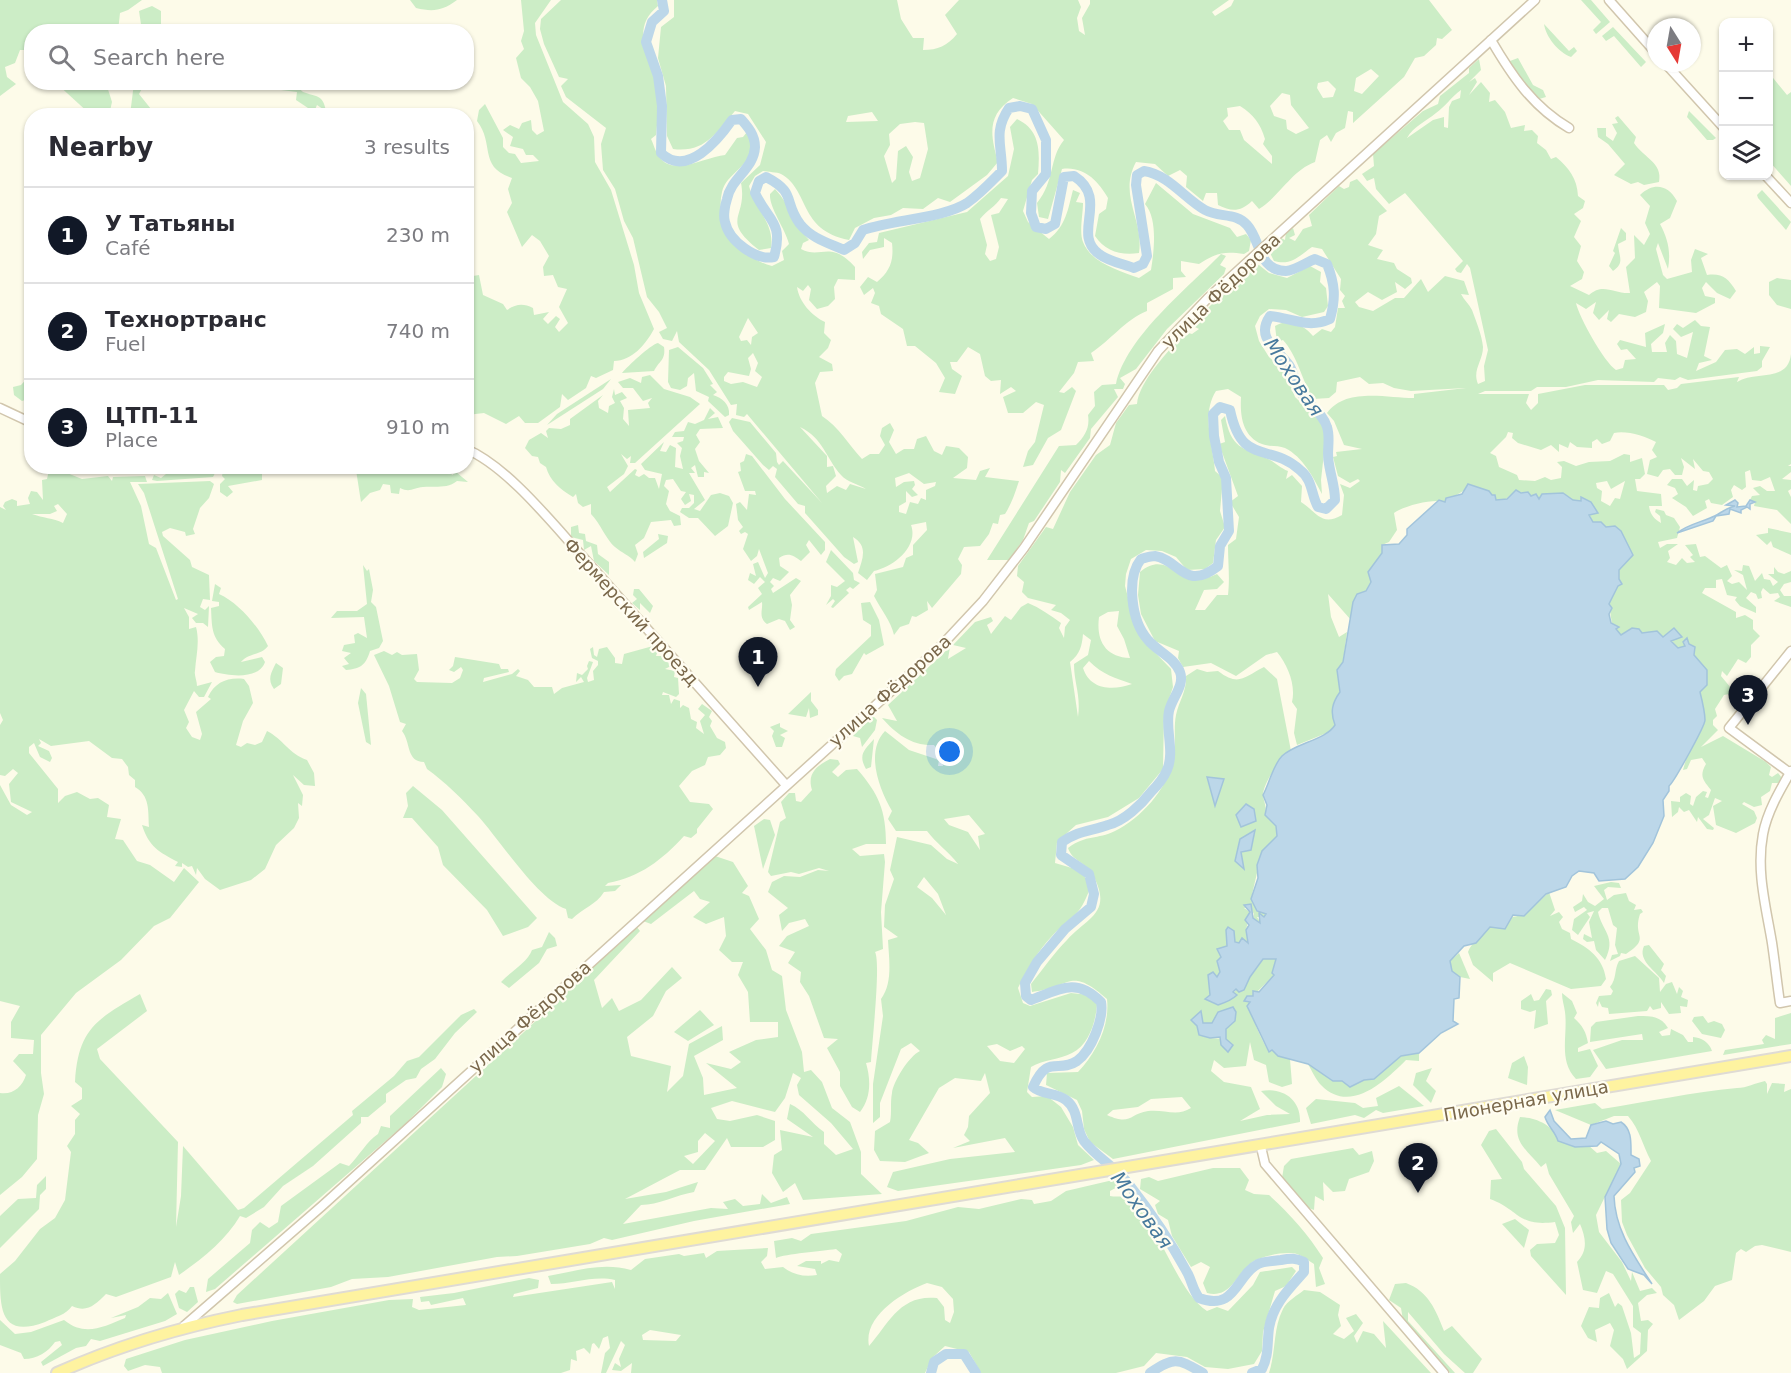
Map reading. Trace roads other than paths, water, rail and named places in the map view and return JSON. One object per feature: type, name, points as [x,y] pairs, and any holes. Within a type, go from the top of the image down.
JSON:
[{"type":"main road","name":"Пионерная улица","points":[[57,1373],[141,1339],[184,1326],[564,1260],[1261,1147],[1791,1056]]},
{"type":"street","name":"улица Фёдорова","points":[[184,1326],[322,1206],[941,646],[983,601],[1024,548],[1158,351],[1208,298],[1535,0]]},
{"type":"street","points":[[1609,0],[1647,42]]},
{"type":"street","points":[[1491,40],[1510,73],[1535,103],[1569,128]]},
{"type":"street","points":[[1673,72],[1722,126]]},
{"type":"street","points":[[1770,180],[1791,203]]},
{"type":"street","points":[[0,408],[24,419]]},
{"type":"street","name":"Фермерский проезд","points":[[474,454],[495,467],[549,520],[786,785]]},
{"type":"street","points":[[1791,651],[1729,728],[1790,772],[1766,819],[1762,835],[1761,863],[1763,904],[1772,944],[1780,1002],[1791,1001]]},
{"type":"street","points":[[1261,1147],[1265,1164],[1444,1373]]},
{"type":"water","points":[[1468,484],[1489,491],[1495,495],[1496,500],[1507,499],[1516,490],[1521,493],[1528,492],[1531,496],[1536,494],[1539,499],[1542,494],[1563,493],[1573,500],[1581,501],[1581,497],[1591,502],[1598,513],[1589,515],[1593,522],[1601,522],[1606,527],[1615,526],[1621,531],[1633,555],[1619,570],[1619,579],[1622,584],[1618,586],[1609,604],[1612,608],[1609,614],[1611,623],[1619,627],[1616,629],[1621,635],[1632,628],[1639,629],[1642,633],[1657,631],[1663,637],[1674,628],[1682,637],[1671,641],[1678,648],[1685,646],[1683,642],[1687,638],[1689,644],[1695,647],[1694,655],[1707,670],[1707,685],[1700,692],[1705,720],[1689,754],[1669,786],[1669,791],[1663,800],[1664,816],[1653,843],[1638,867],[1625,879],[1599,881],[1594,873],[1579,871],[1572,876],[1566,887],[1546,894],[1524,916],[1513,915],[1505,929],[1490,927],[1476,943],[1464,946],[1450,961],[1452,971],[1460,977],[1459,998],[1454,999],[1453,1021],[1458,1024],[1441,1033],[1419,1053],[1401,1056],[1374,1079],[1364,1080],[1350,1087],[1342,1081],[1333,1081],[1308,1064],[1278,1056],[1272,1050],[1269,1052],[1247,1006],[1250,1002],[1244,1001],[1247,996],[1253,996],[1253,991],[1259,992],[1274,975],[1272,973],[1276,959],[1263,959],[1244,990],[1239,992],[1236,989],[1233,992],[1237,995],[1218,1005],[1205,999],[1210,995],[1208,975],[1213,972],[1217,977],[1220,972],[1217,961],[1221,957],[1217,949],[1227,946],[1226,930],[1228,927],[1234,931],[1235,942],[1239,943],[1242,938],[1248,943],[1246,930],[1249,925],[1245,920],[1250,912],[1244,905],[1251,904],[1253,918],[1260,923],[1259,913],[1264,917],[1266,914],[1257,911],[1251,899],[1258,878],[1257,865],[1262,851],[1277,836],[1276,826],[1265,815],[1267,805],[1263,795],[1282,756],[1325,734],[1335,725],[1333,708],[1340,692],[1337,670],[1343,662],[1353,602],[1357,594],[1366,591],[1371,582],[1368,572],[1382,553],[1382,545],[1399,544],[1407,535],[1407,529],[1439,500],[1445,502],[1446,498],[1462,494]]},
{"type":"water","points":[[1735,500],[1738,503],[1737,507],[1746,506],[1750,500],[1755,502],[1750,504],[1750,509],[1747,507],[1741,510],[1741,513],[1730,509],[1729,514],[1716,516],[1713,521],[1677,533],[1735,506],[1726,505]]},
{"type":"water","points":[[1207,777],[1224,779],[1215,806]]},
{"type":"water","points":[[1246,804],[1254,809],[1256,821],[1241,827],[1236,815]]},
{"type":"water","points":[[1255,830],[1251,850],[1241,852],[1244,869],[1235,861],[1240,839]]},
{"type":"water","points":[[1233,1007],[1236,1012],[1235,1021],[1226,1029],[1226,1039],[1233,1045],[1228,1052],[1221,1045],[1220,1037],[1210,1038],[1199,1035],[1197,1026],[1191,1020],[1201,1011],[1203,1023],[1212,1023],[1218,1012]]},
{"type":"water","points":[[1550,1110],[1554,1121],[1571,1139],[1586,1138],[1591,1125],[1606,1121],[1613,1124],[1621,1122],[1627,1128],[1631,1155],[1639,1159],[1640,1166],[1634,1168],[1635,1172],[1614,1196],[1615,1208],[1627,1242],[1652,1284],[1644,1275],[1628,1269],[1611,1243],[1607,1229],[1605,1197],[1621,1164],[1619,1154],[1601,1142],[1597,1146],[1575,1147],[1558,1141],[1545,1117]]},
{"type":"waterway","name":"Моховая","points":[[662,0],[664,11],[652,22],[646,42],[658,76],[662,106],[661,153],[671,160],[691,159],[710,146],[732,120],[741,119],[749,128],[755,143],[754,155],[729,192],[724,220],[732,236],[744,248],[759,256],[774,257],[777,245],[776,229],[755,193],[759,181],[766,177],[776,183],[786,193],[795,216],[804,229],[820,240],[844,250],[855,243],[863,230],[945,212],[967,203],[976,196],[1002,171],[1001,124],[1009,108],[1020,106],[1032,109],[1046,140],[1046,174],[1032,191],[1031,213],[1036,227],[1046,229],[1055,224],[1064,177],[1074,176],[1084,185],[1089,195],[1088,237],[1091,246],[1099,254],[1116,262],[1134,268],[1143,264],[1147,256],[1136,185],[1137,175],[1144,171],[1169,182],[1205,210],[1243,221],[1252,231],[1265,260],[1277,270],[1289,271],[1315,259],[1327,264],[1334,291],[1330,319],[1307,323],[1270,316],[1265,331],[1269,343],[1289,365],[1303,396],[1325,422],[1335,500],[1326,509],[1318,507],[1310,483],[1300,470],[1278,457],[1249,447],[1235,428],[1230,410],[1220,407],[1213,414],[1219,462],[1226,478],[1229,531],[1220,546],[1218,566],[1198,576],[1190,575],[1164,559],[1153,556],[1141,559],[1133,577],[1132,600],[1142,632],[1152,644],[1174,662],[1181,677],[1180,687],[1169,711],[1170,756],[1167,770],[1147,797],[1126,816],[1114,823],[1073,836],[1062,842],[1061,855],[1089,874],[1094,894],[1091,907],[1065,929],[1037,962],[1025,983],[1026,996],[1031,1000],[1059,989],[1076,987],[1092,994],[1101,1002],[1101,1016],[1088,1049],[1077,1061],[1044,1070],[1033,1087],[1062,1097],[1070,1104],[1084,1141],[1127,1182],[1174,1250],[1199,1298],[1211,1301],[1221,1300],[1228,1296],[1251,1269],[1260,1263],[1291,1259],[1304,1262],[1304,1272],[1282,1297],[1271,1319],[1266,1359],[1262,1369],[1252,1373]]},
{"type":"waterway","name":"Моховая","points":[[931,1373],[934,1362],[946,1354],[964,1354],[976,1373]]},
{"type":"waterway","name":"Моховая","points":[[1150,1373],[1165,1364],[1176,1361],[1203,1373]]},
{"type":"place","name":"У Татьяны","points":[[758,687]]},
{"type":"place","name":"ЦТП-11","points":[[1748,725]]},
{"type":"place","name":"Технортранс","points":[[1418,1193]]}]
